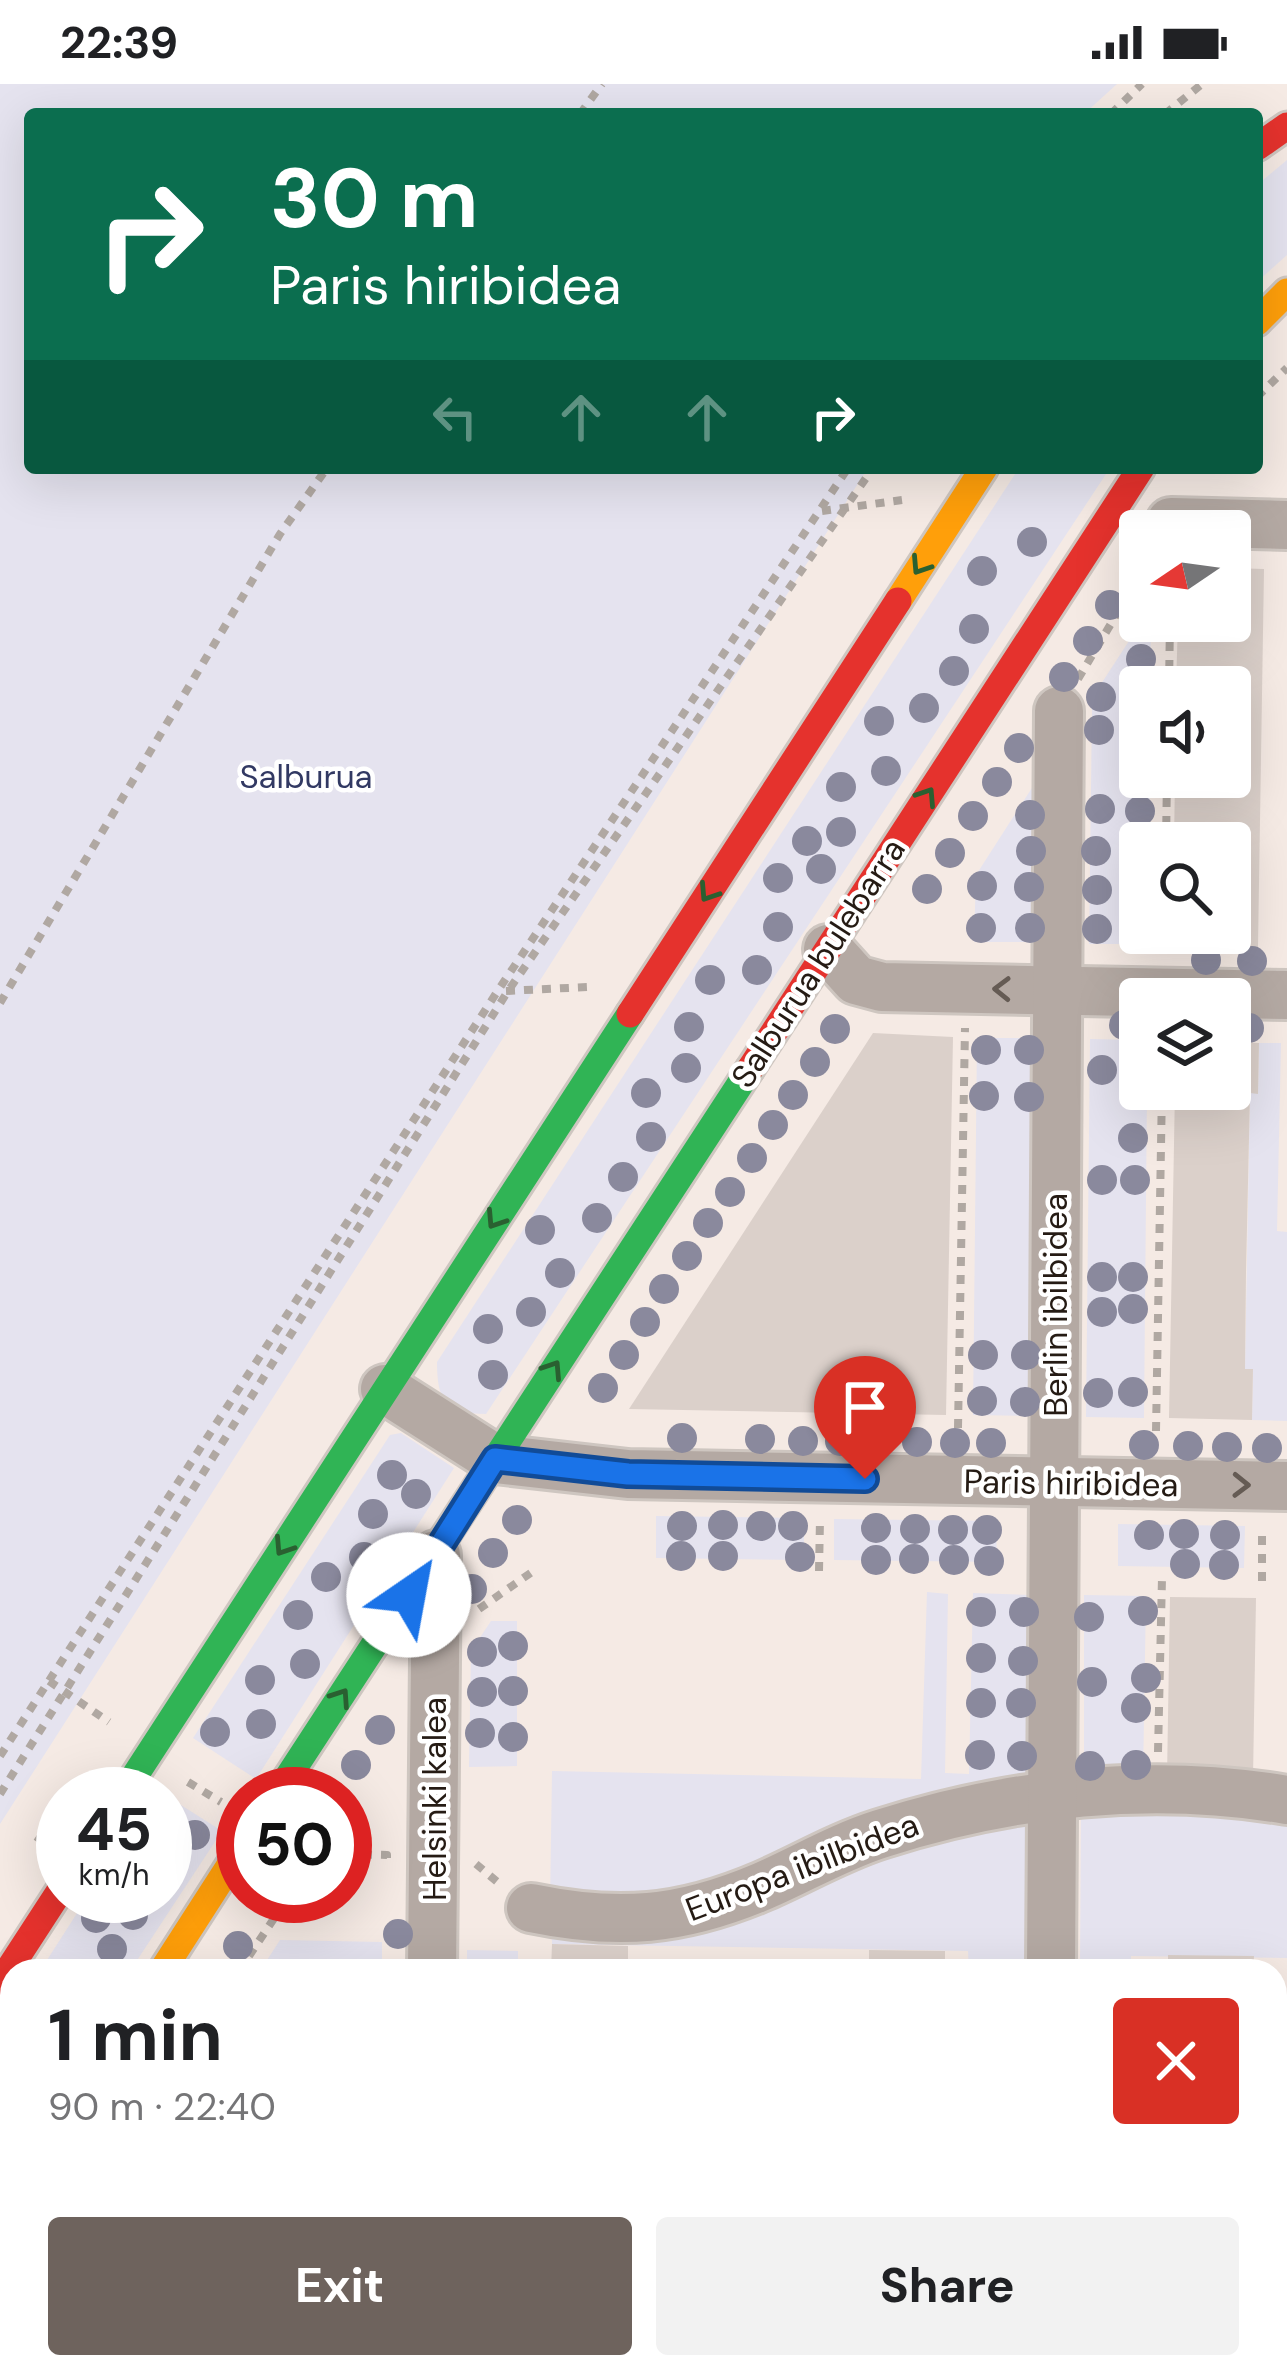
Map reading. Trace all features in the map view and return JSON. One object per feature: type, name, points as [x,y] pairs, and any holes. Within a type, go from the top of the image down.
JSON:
[{"type":"main road","points":[[1263,316],[1287,292]]},
{"type":"main road","points":[[140,1767],[980,474]]},
{"type":"main road","name":"Salburua bulebarra","points":[[295,1767],[1137,474]]},
{"type":"main road","points":[[170,1959],[216,1887]]},
{"type":"main road","points":[[16,1959],[39,1923]]},
{"type":"street","points":[[1251,524],[1287,525]]},
{"type":"street","name":"Berlin ibilbidea","points":[[1051,1959],[1059,711]]},
{"type":"street","points":[[828,949],[856,980],[882,987],[1287,995]]},
{"type":"street","points":[[385,1389],[495,1459]]},
{"type":"street","name":"Paris hiribidea","points":[[495,1459],[628,1474],[1054,1483],[1275,1504]]},
{"type":"street","name":"Helsinki kalea","points":[[432,1959],[436,1555]]},
{"type":"street","name":"Europa ibilbidea","points":[[531,1908],[618,1921],[690,1913],[874,1836],[936,1817],[1088,1790],[1237,1792],[1287,1800]]},
{"type":"path","points":[[1117,108],[1142,84]]},
{"type":"path","points":[[1172,108],[1202,84]]},
{"type":"path","points":[[1263,391],[1287,368]]},
{"type":"path","points":[[0,1003],[268,554],[323,474]]},
{"type":"path","points":[[0,1756],[497,992],[844,474]]},
{"type":"path","points":[[0,1794],[508,991],[869,474]]},
{"type":"path","points":[[820,511],[910,499]]},
{"type":"path","points":[[1059,711],[1119,610]]},
{"type":"path","points":[[497,992],[594,987]]},
{"type":"path","points":[[958,1428],[965,1026]]},
{"type":"path","points":[[1156,1431],[1162,1110]]},
{"type":"path","points":[[1262,1581],[1275,1504]]},
{"type":"path","points":[[819,1571],[820,1514]]},
{"type":"path","points":[[1157,1789],[1162,1578]]},
{"type":"path","points":[[372,1855],[387,1855],[388,1878]]},
{"type":"path","points":[[247,1959],[271,1923]]},
{"type":"green space","name":"Salburua","points":[[0,84],[1117,84],[1091,108],[24,108],[24,474],[864,474],[0,1824]]},
{"type":"green space","points":[[1287,160],[1287,255],[1263,277],[1263,180]]},
{"type":"green space","points":[[1015,474],[1106,474],[486,1414],[461,1411],[446,1402],[437,1362]]},
{"type":"green space","points":[[1128,642],[1151,642],[1150,666],[1119,666],[1119,798],[1150,798],[1149,822],[1119,822],[1119,944],[1089,944],[1092,709],[1088,704]]},
{"type":"green space","points":[[1037,780],[1036,942],[974,942],[976,875]]},
{"type":"green space","points":[[977,1038],[1036,1038],[1032,1416],[973,1415]]},
{"type":"green space","points":[[1090,1039],[1119,1040],[1119,1110],[1147,1110],[1144,1418],[1086,1417]]},
{"type":"green space","points":[[1259,1043],[1281,1043],[1277,1231],[1287,1232],[1287,1421],[1252,1420],[1253,1369],[1245,1369],[1250,1110],[1251,1093],[1258,1093]]},
{"type":"green space","points":[[401,1433],[454,1468],[264,1767],[238,1767],[193,1738],[390,1435]]},
{"type":"green space","points":[[656,1516],[804,1518],[804,1560],[656,1558]]},
{"type":"green space","points":[[834,1519],[996,1521],[997,1562],[834,1560]]},
{"type":"green space","points":[[1118,1524],[1245,1526],[1244,1568],[1118,1566]]},
{"type":"green space","points":[[927,1592],[948,1594],[945,1773],[969,1774],[973,1593],[1031,1595],[1029,1790],[717,1897],[550,1905],[552,1771],[921,1779]]},
{"type":"green space","points":[[1084,1595],[1146,1596],[1143,1778],[1084,1779]]},
{"type":"green space","points":[[491,1621],[517,1621],[517,1766],[469,1767],[471,1651]]},
{"type":"green space","points":[[1081,1797],[1287,1807],[1287,1958],[1080,1959]]},
{"type":"green space","points":[[1030,1806],[1029,1959],[968,1959],[968,1951],[552,1944],[551,1919]]},
{"type":"green space","points":[[192,1812],[216,1827],[216,1840],[192,1877]]},
{"type":"green space","points":[[71,1923],[162,1923],[138,1959],[48,1959]]},
{"type":"green space","points":[[280,1940],[382,1942],[382,1959],[268,1959]]},
{"type":"green space","points":[[467,1950],[518,1951],[518,1959],[467,1959]]},
{"type":"building","points":[[1251,569],[1264,569],[1258,947],[1251,947],[1251,822],[1174,822],[1175,798],[1251,798],[1251,666],[1177,666],[1177,642],[1251,642]]},
{"type":"building","points":[[873,1033],[953,1037],[946,1415],[629,1409]]},
{"type":"building","points":[[1251,1043],[1259,1043],[1258,1094],[1251,1093]]},
{"type":"building","points":[[1175,1110],[1250,1110],[1245,1369],[1253,1369],[1252,1420],[1169,1418]]},
{"type":"building","points":[[1170,1597],[1256,1598],[1253,1778],[1167,1777]]},
{"type":"building","points":[[552,1944],[628,1946],[628,1959],[551,1959]]},
{"type":"building","points":[[869,1950],[945,1951],[945,1959],[869,1959]]},
{"type":"building","points":[[1168,1955],[1254,1956],[1254,1959],[1168,1959]]},
{"type":"traffic: fast","points":[[141,1767],[630,1014]]},
{"type":"traffic: fast","points":[[295,1767],[750,1069]]},
{"type":"traffic: slow","points":[[1263,316],[1287,292]]},
{"type":"traffic: slow","points":[[898,601],[980,474]]},
{"type":"traffic: slow","points":[[170,1959],[216,1887]]},
{"type":"traffic: jam","points":[[1263,143],[1287,126]]},
{"type":"traffic: jam","points":[[750,1069],[1137,474]]},
{"type":"traffic: jam","points":[[630,1014],[898,601]]},
{"type":"traffic: jam","points":[[16,1959],[39,1923]]},
{"type":"route","points":[[409,1595],[495,1459],[628,1474],[865,1479]]}]
